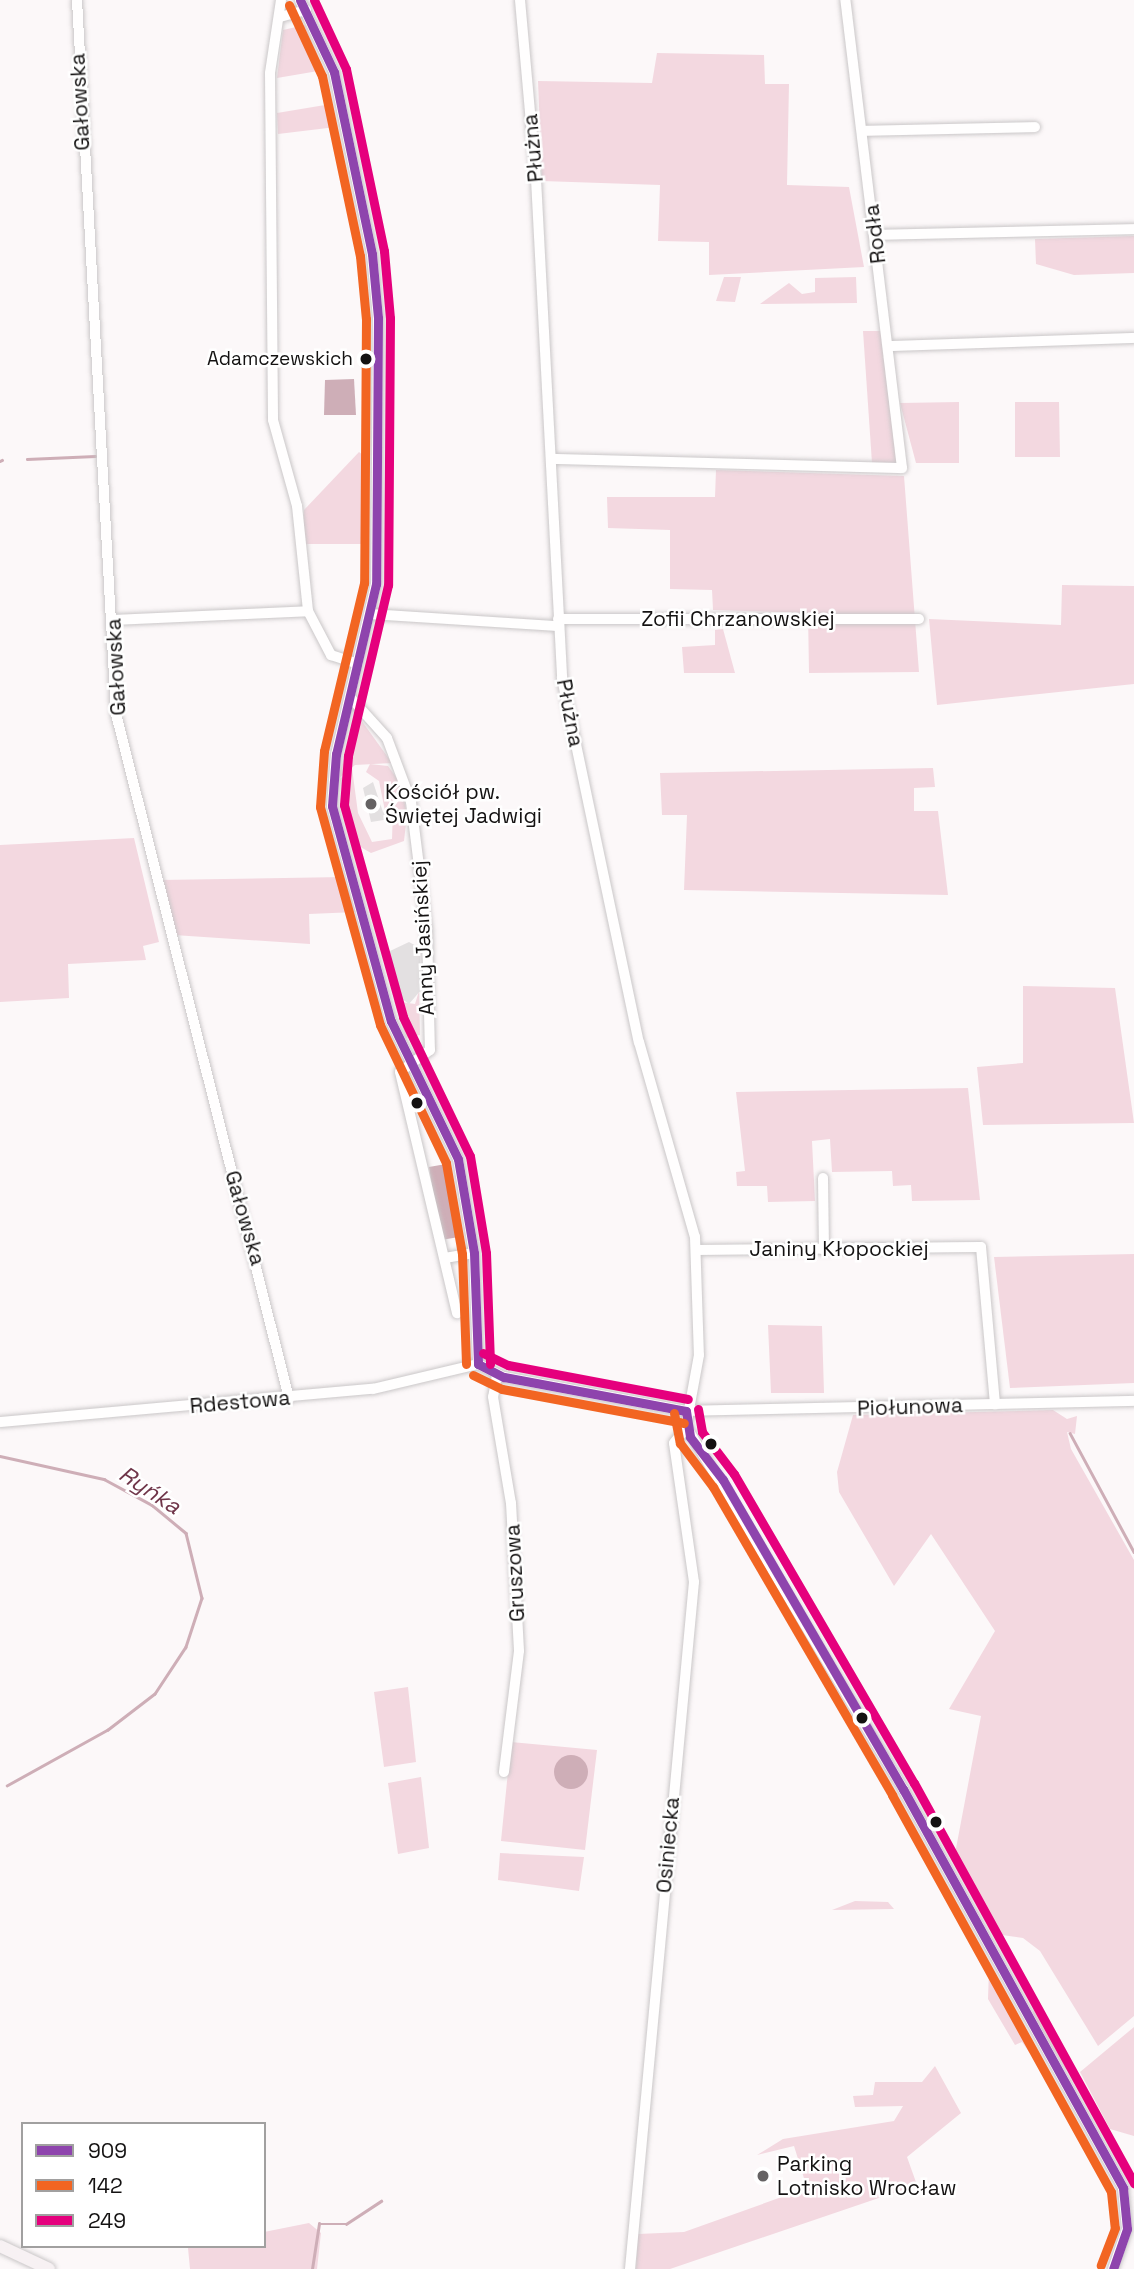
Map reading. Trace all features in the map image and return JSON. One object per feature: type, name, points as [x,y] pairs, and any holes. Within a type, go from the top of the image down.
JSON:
[{"type":"main road","points":[[0,2246],[49,2269]]},
{"type":"street","name":"Gałowska","points":[[77,0],[121,735],[289,1398]]},
{"type":"street","points":[[281,0],[270,73],[273,420],[297,506],[309,611],[331,655],[358,664]]},
{"type":"street","points":[[300,0],[334,72],[375,270],[378,536],[370,614],[332,774],[334,822],[391,1021],[411,1065],[451,1138],[474,1253],[478,1364]]},
{"type":"street","name":"Płużna","points":[[520,0],[553,460],[558,623],[567,709],[639,1042],[696,1250],[699,1355],[686,1411],[686,1428]]},
{"type":"street","name":"Rodła","points":[[553,460],[902,468],[890,346],[845,0]]},
{"type":"street","points":[[280,20],[306,10]]},
{"type":"street","points":[[862,131],[1035,127]]},
{"type":"street","points":[[876,235],[1134,229]]},
{"type":"street","points":[[890,346],[1134,338]]},
{"type":"street","points":[[113,620],[309,611]]},
{"type":"street","name":"Zofii Chrzanowskiej","points":[[370,614],[558,623],[919,619]]},
{"type":"street","name":"Anny Jasińskiej","points":[[350,697],[387,738],[411,802],[431,998],[430,1050],[411,1065]]},
{"type":"street","points":[[411,1065],[400,1072],[457,1313]]},
{"type":"street","points":[[822,1178],[824,1250]]},
{"type":"street","name":"Janiny Kłopockiej","points":[[696,1250],[981,1247],[995,1404]]},
{"type":"street","points":[[445,1258],[474,1253]]},
{"type":"street","name":"Rdestowa","points":[[0,1422],[289,1398],[389,1386],[478,1364]]},
{"type":"street","name":"Piołunowa","points":[[478,1364],[498,1375],[686,1411],[1134,1401]]},
{"type":"street","name":"Gruszowa","points":[[498,1375],[493,1397],[511,1503],[519,1651],[504,1772]]},
{"type":"street","points":[[686,1428],[903,1789],[1123,2188],[1128,2230],[1113,2269]]},
{"type":"street","name":"Osiniecka","points":[[630,2269],[694,1582],[674,1446],[686,1428]]},
{"type":"shaded area","points":[[305,25],[324,70],[277,78],[283,30]]},
{"type":"shaded area","points":[[657,53],[764,55],[765,84],[789,84],[787,185],[849,187],[864,267],[709,275],[709,242],[658,241],[660,185],[542,181],[538,81],[652,83]]},
{"type":"shaded area","points":[[331,104],[336,127],[278,134],[277,113]]},
{"type":"shaded area","points":[[1134,236],[1134,273],[1074,275],[1036,264],[1035,239]]},
{"type":"shaded area","points":[[724,277],[741,277],[735,302],[716,301]]},
{"type":"shaded area","points":[[856,277],[857,303],[760,304],[789,283],[802,294],[815,292],[815,278]]},
{"type":"shaded area","points":[[863,331],[883,331],[899,464],[872,463]]},
{"type":"shaded area","points":[[354,379],[356,415],[324,415],[325,380]]},
{"type":"shaded area","points":[[959,402],[959,463],[916,463],[900,403]]},
{"type":"shaded area","points":[[1015,402],[1059,402],[1060,457],[1015,457]]},
{"type":"shaded area","points":[[359,452],[368,459],[367,544],[302,544],[304,510]]},
{"type":"shaded area","points":[[716,470],[904,476],[919,672],[809,673],[808,613],[713,610],[712,590],[670,589],[670,530],[608,528],[607,497],[715,497]]},
{"type":"shaded area","points":[[1062,585],[1134,586],[1134,684],[937,705],[929,619],[1061,625]]},
{"type":"shaded area","points":[[723,629],[735,673],[684,673],[682,647],[715,645],[715,630]]},
{"type":"shaded area","points":[[356,713],[392,763],[355,765],[338,779]]},
{"type":"shaded area","points":[[370,764],[388,766],[401,784],[407,815],[404,841],[371,853],[350,841],[340,779],[352,768],[358,813],[372,842],[392,839],[393,809],[385,811],[379,781],[366,772]]},
{"type":"shaded area","points":[[933,768],[935,787],[914,788],[914,811],[938,811],[948,895],[684,890],[687,815],[662,815],[660,773]]},
{"type":"shaded area","points":[[134,838],[159,942],[143,946],[146,960],[68,964],[69,998],[0,1002],[0,845]]},
{"type":"shaded area","points":[[344,877],[356,912],[309,914],[310,944],[174,935],[160,880]]},
{"type":"shaded area","points":[[1023,986],[1115,988],[1134,1123],[983,1125],[977,1067],[1023,1063]]},
{"type":"shaded area","points":[[419,991],[420,1035],[406,1038],[394,1001],[415,1004]]},
{"type":"shaded area","points":[[968,1088],[980,1200],[912,1201],[911,1185],[893,1186],[892,1171],[832,1172],[830,1139],[812,1141],[815,1201],[768,1202],[767,1186],[737,1186],[736,1172],[745,1171],[736,1092]]},
{"type":"shaded area","points":[[446,1164],[459,1237],[441,1240],[429,1167]]},
{"type":"shaded area","points":[[1134,1254],[1134,1383],[1010,1388],[994,1257]]},
{"type":"shaded area","points":[[768,1325],[822,1326],[824,1393],[771,1393]]},
{"type":"shaded area","points":[[1053,1410],[1067,1419],[1077,1416],[1075,1434],[1067,1432],[1071,1449],[1134,1560],[1134,2016],[1098,2046],[1040,1951],[1023,1938],[1002,1935],[954,1859],[981,1716],[949,1709],[995,1631],[931,1534],[894,1586],[839,1492],[837,1472],[853,1415]]},
{"type":"shaded area","points":[[408,1687],[416,1762],[384,1767],[374,1692]]},
{"type":"shaded area","points":[[511,1742],[597,1750],[585,1850],[501,1841]]},
{"type":"shaded area","points":[[571,1755],[583,1760],[588,1772],[583,1784],[571,1789],[559,1784],[554,1772],[559,1760]]},
{"type":"shaded area","points":[[421,1777],[429,1848],[398,1854],[388,1783]]},
{"type":"shaded area","points":[[500,1853],[584,1857],[579,1891],[498,1880]]},
{"type":"shaded area","points":[[855,1901],[888,1902],[894,1909],[832,1910]]},
{"type":"shaded area","points":[[989,1969],[1033,2050],[1029,2052],[1022,2042],[1015,2045],[988,1999]]},
{"type":"shaded area","points":[[1036,2000],[1072,2066],[1066,2070],[1032,2016]]},
{"type":"shaded area","points":[[1134,2027],[1134,2136],[1110,2129],[1080,2072]]},
{"type":"shaded area","points":[[935,2066],[961,2113],[907,2157],[917,2185],[670,2269],[636,2269],[638,2234],[684,2232],[807,2188],[794,2146],[757,2155],[783,2139],[894,2121],[903,2106],[855,2107],[853,2096],[873,2095],[875,2082],[922,2082]]},
{"type":"shaded area","points":[[309,2223],[321,2233],[317,2269],[190,2269],[188,2248],[266,2248],[266,2232]]},
{"type":"building","name":"Kościół pw. Świętej Jadwigi","points":[[373,782],[383,812],[390,819],[371,822],[363,788]]},
{"type":"building","points":[[409,942],[420,948],[421,990],[409,1004],[394,993],[389,969],[390,951]]},
{"type":"waterway","points":[[27,459],[95,456]]},
{"type":"waterway","points":[[1070,1433],[1134,1552]]},
{"type":"waterway","name":"Ryńka","points":[[0,1456],[104,1479],[152,1505],[186,1533],[202,1598],[186,1647],[155,1694],[108,1730],[7,1786]]},
{"type":"waterway","points":[[312,2269],[319,2224],[346,2224],[381,2201]]},
{"type":"transit line","name":"909","points":[[300,0],[334,72],[372,254],[378,318],[376,584],[336,754],[332,806],[391,1021],[458,1159],[474,1253],[478,1364]]},
{"type":"transit line","name":"249","points":[[314,0],[346,69],[384,251],[390,318],[388,585],[348,756],[344,805],[403,1017],[470,1156],[486,1253],[490,1364]]},
{"type":"transit line","name":"142","points":[[289,5],[322,76],[360,256],[366,319],[364,583],[324,751],[320,807],[380,1025],[446,1163],[462,1254],[466,1364]]},
{"type":"transit line","name":"249","points":[[483,1353],[508,1365],[688,1399]]},
{"type":"transit line","name":"909","points":[[478,1364],[504,1377],[686,1411]]},
{"type":"transit line","name":"142","points":[[473,1375],[502,1389],[684,1423]]},
{"type":"transit line","name":"249","points":[[698,1409],[702,1432],[734,1474],[914,1783],[1134,2183]]},
{"type":"transit line","name":"909","points":[[686,1411],[690,1437],[723,1480],[903,1789],[1123,2188],[1127,2229],[1113,2269]]},
{"type":"transit line","name":"142","points":[[674,1413],[680,1443],[713,1487],[892,1795],[1111,2192],[1115,2228],[1101,2265]]},
{"type":"place","name":"Adamczewskich","points":[[366,359]]},
{"type":"place","name":"Kościół pw. Świętej Jadwigi","points":[[371,804]]},
{"type":"place","name":"Parking Lotnisko Wrocław","points":[[763,2176]]}]
